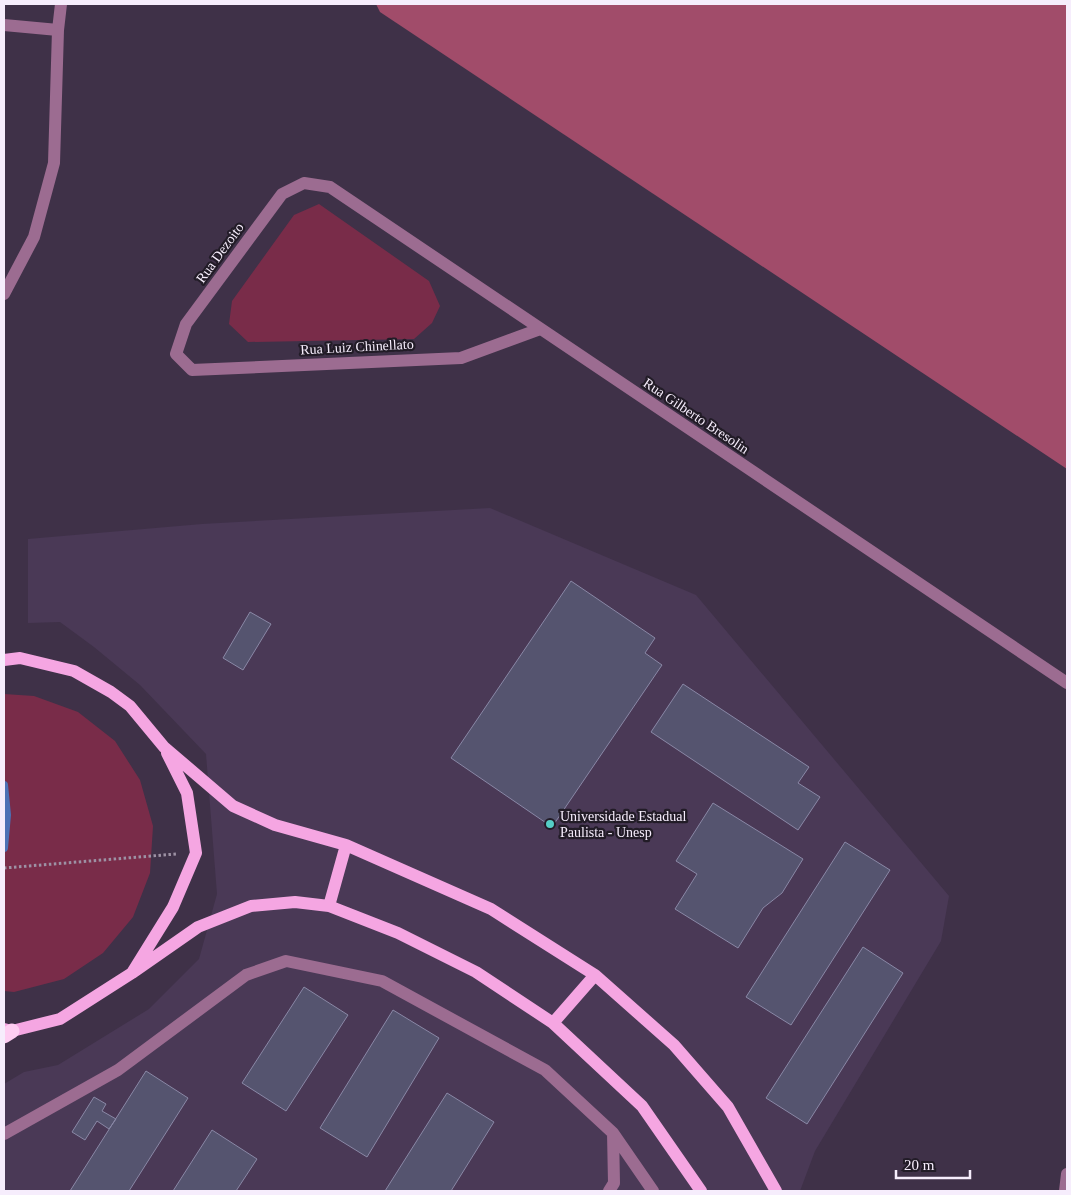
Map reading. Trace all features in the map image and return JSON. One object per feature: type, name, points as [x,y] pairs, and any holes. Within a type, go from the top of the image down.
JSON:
[{"type":"main road","points":[[4,660],[20,658],[74,671],[111,692],[130,706],[164,747],[233,806],[275,825],[346,845],[491,909],[595,975],[674,1045],[728,1107],[776,1191]]},
{"type":"main road","points":[[132,973],[173,907],[196,853],[187,793],[164,747]]},
{"type":"main road","points":[[329,906],[346,845]]},
{"type":"main road","points":[[6,1032],[60,1019],[132,973],[198,927],[250,906],[294,902],[329,906],[398,933],[476,972],[553,1023],[642,1106],[701,1191]]},
{"type":"main road","points":[[553,1023],[595,975]]},
{"type":"street","points":[[4,294],[34,237],[54,163],[58,30],[61,4]]},
{"type":"street","points":[[4,25],[58,30]]},
{"type":"street","name":"Rua Gilberto Bresolin","points":[[304,183],[330,187],[1067,683]]},
{"type":"street","name":"Rua Dezoito","points":[[176,354],[186,324],[282,194],[304,183]]},
{"type":"street","name":"Rua Luiz Chinellato","points":[[176,354],[192,370],[461,358],[540,329]]},
{"type":"street","points":[[4,1134],[118,1070],[246,975],[286,961],[382,981],[545,1070],[613,1132],[653,1191]]},
{"type":"street","points":[[609,1191],[614,1183],[613,1132]]},
{"type":"street","points":[[1065,1191],[1067,1174]]},
{"type":"path","points":[[4,868],[196,853]]},
{"type":"shaded area","points":[[376,4],[1067,4],[1067,469],[380,12]]},
{"type":"shaded area","points":[[319,204],[429,281],[440,306],[432,323],[414,339],[248,342],[229,324],[232,301],[294,215]]},
{"type":"shaded area","name":"Universidade Estadual Paulista - Unesp","points":[[490,508],[696,595],[949,896],[941,941],[815,1151],[800,1191],[4,1191],[4,1084],[24,1072],[58,1065],[149,1009],[199,959],[217,894],[206,754],[140,685],[94,647],[60,622],[28,623],[28,539],[202,524]]},
{"type":"shaded area","points":[[4,694],[34,696],[78,712],[115,741],[140,780],[153,826],[150,873],[133,917],[103,953],[64,979],[14,992],[4,991]]},
{"type":"building","points":[[571,581],[655,638],[645,653],[662,665],[552,827],[451,758]]},
{"type":"building","points":[[250,612],[271,624],[243,670],[223,658]]},
{"type":"building","points":[[683,684],[809,767],[798,783],[820,797],[798,830],[651,732]]},
{"type":"building","points":[[713,803],[803,859],[782,893],[763,908],[738,948],[675,909],[697,874],[676,861]]},
{"type":"building","points":[[845,842],[890,870],[791,1025],[746,997]]},
{"type":"building","points":[[863,947],[903,973],[807,1124],[766,1098]]},
{"type":"building","points":[[304,987],[348,1015],[286,1111],[242,1083]]},
{"type":"building","points":[[393,1010],[439,1038],[367,1157],[320,1128]]},
{"type":"building","points":[[146,1071],[188,1098],[129,1191],[70,1191]]},
{"type":"building","points":[[447,1093],[494,1122],[451,1191],[385,1191]]},
{"type":"building","points":[[94,1097],[106,1104],[102,1111],[116,1119],[109,1129],[97,1121],[85,1140],[72,1132]]},
{"type":"building","points":[[212,1130],[257,1159],[236,1191],[173,1191]]},
{"type":"waterway","points":[[4,785],[7,815],[4,848]]},
{"type":"place","name":"Universidade Estadual Paulista - Unesp","points":[[550,824]]}]
